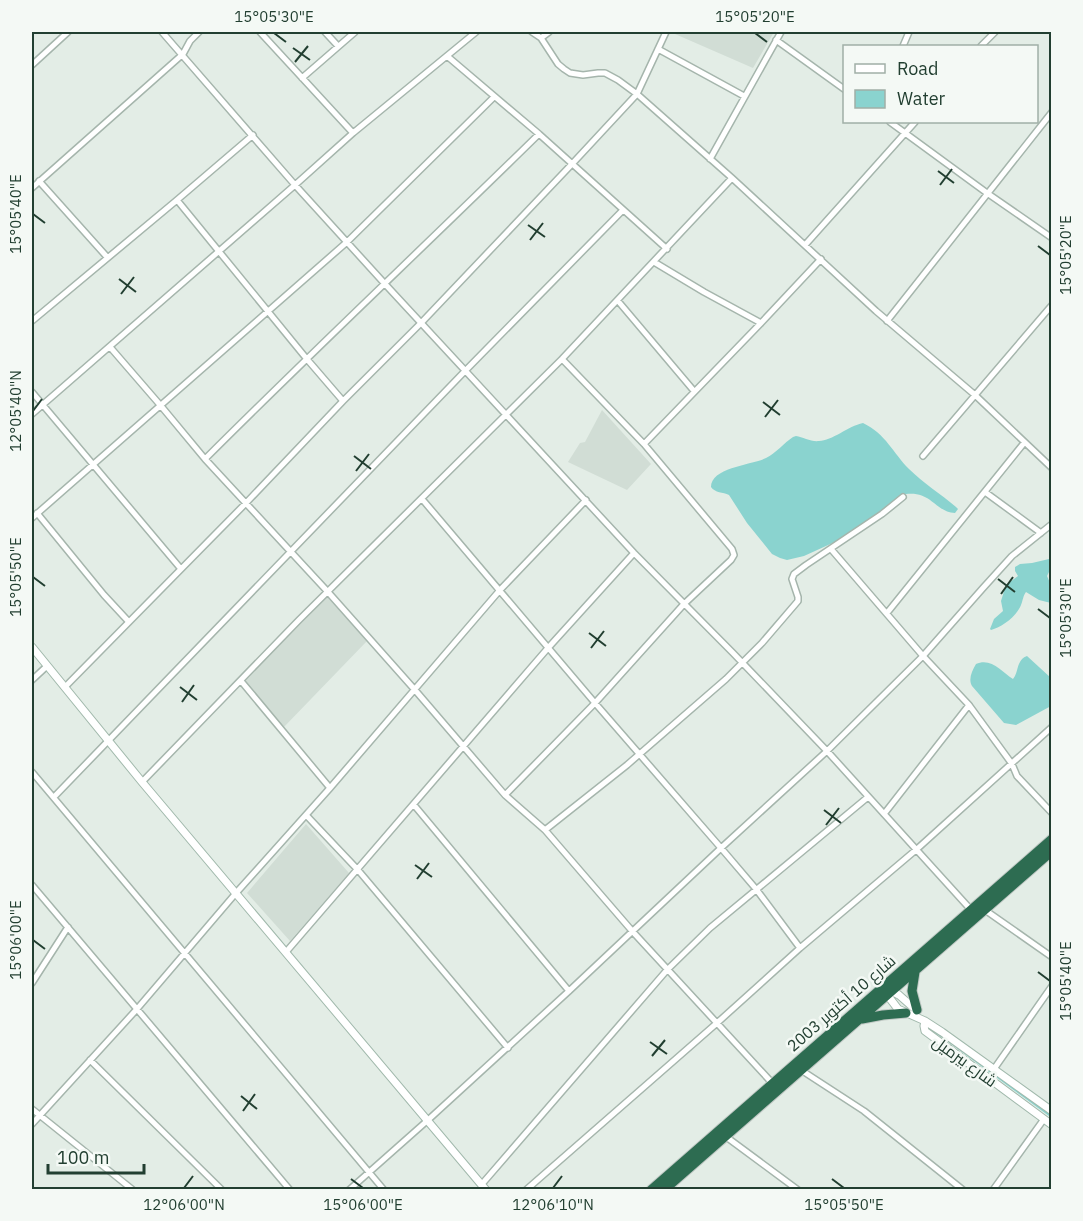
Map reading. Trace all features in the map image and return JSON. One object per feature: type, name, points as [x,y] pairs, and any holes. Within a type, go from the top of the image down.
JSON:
[{"type":"highway","name":"شارع 10 أكتوبر 2003","points":[[664,1190],[725,1136],[775,1086],[801,1070],[859,1020],[886,990],[915,971],[1052,838]]},
{"type":"highway","name":"شارع 10 أكتوبر 2003","points":[[651,1190],[1052,851]]},
{"type":"highway","points":[[915,971],[912,991],[917,1010]]},
{"type":"highway","points":[[859,1020],[906,1013]]},
{"type":"street","points":[[32,65],[68,32]]},
{"type":"street","points":[[162,32],[295,185],[465,371],[634,553],[743,663],[917,849],[978,912],[1052,957]]},
{"type":"street","points":[[32,188],[183,54],[190,40],[199,32]]},
{"type":"street","points":[[260,32],[353,133]]},
{"type":"street","points":[[325,32],[338,46]]},
{"type":"street","points":[[302,78],[355,32]]},
{"type":"street","points":[[32,414],[353,133],[476,32]]},
{"type":"street","points":[[532,32],[540,38],[558,64],[570,73],[583,75],[605,73],[637,94],[806,245],[887,321],[975,395],[1052,468]]},
{"type":"street","points":[[540,38],[549,32]]},
{"type":"street","points":[[65,687],[246,503],[343,400],[421,323],[637,94],[666,32]]},
{"type":"street","points":[[710,159],[781,32]]},
{"type":"street","points":[[982,45],[995,32]]},
{"type":"street","points":[[776,40],[843,88]]},
{"type":"street","points":[[658,49],[744,96]]},
{"type":"street","points":[[447,56],[539,134],[667,249]]},
{"type":"street","points":[[32,518],[347,242],[494,97]]},
{"type":"street","points":[[887,321],[1052,112]]},
{"type":"street","points":[[892,123],[1052,238]]},
{"type":"street","points":[[806,245],[914,123]]},
{"type":"street","points":[[205,459],[306,358],[539,134]]},
{"type":"street","points":[[32,321],[253,135]]},
{"type":"street","points":[[142,782],[328,592],[562,359],[732,178]]},
{"type":"street","points":[[39,181],[107,257]]},
{"type":"street","points":[[177,200],[343,400]]},
{"type":"street","points":[[54,797],[623,210]]},
{"type":"street","points":[[644,444],[821,259]]},
{"type":"street","points":[[654,262],[761,323]]},
{"type":"street","points":[[618,301],[694,391]]},
{"type":"street","points":[[923,456],[1052,305]]},
{"type":"street","points":[[110,347],[205,459],[328,592],[505,795],[545,830],[667,970],[775,1086]]},
{"type":"street","points":[[505,795],[595,703],[684,604],[734,555],[732,549],[644,444],[562,359]]},
{"type":"street","points":[[32,392],[181,569]]},
{"type":"street","points":[[887,613],[1024,443]]},
{"type":"street","points":[[985,492],[1041,533]]},
{"type":"street","points":[[545,830],[640,754],[743,663],[798,601],[792,579],[794,574],[903,497]]},
{"type":"street","points":[[422,499],[756,889],[800,948]]},
{"type":"street","points":[[32,1124],[330,789],[500,591],[585,500]]},
{"type":"street","points":[[37,513],[104,596],[129,622]]},
{"type":"street","points":[[349,1190],[508,1048],[827,751],[923,656],[1012,556],[1052,524]]},
{"type":"street","points":[[831,549],[923,656],[969,705],[1012,764],[1023,785],[1052,813]]},
{"type":"street","points":[[286,952],[548,648],[634,553]]},
{"type":"street","points":[[32,647],[142,782],[484,1187],[667,970],[710,928],[868,797]]},
{"type":"street","points":[[32,680],[47,666]]},
{"type":"street","points":[[241,681],[330,789]]},
{"type":"street","points":[[884,814],[969,705]]},
{"type":"street","points":[[526,1190],[800,948],[917,849],[1052,727]]},
{"type":"street","points":[[32,772],[384,1190]]},
{"type":"street","points":[[414,805],[569,991]]},
{"type":"street","points":[[306,815],[358,870],[508,1048]]},
{"type":"street","points":[[32,885],[290,1190]]},
{"type":"street","points":[[32,983],[68,927]]},
{"type":"street","points":[[994,1069],[1052,986]]},
{"type":"street","points":[[886,990],[917,1010],[926,1021]]},
{"type":"street","points":[[886,990],[895,1006],[926,1021]]},
{"type":"street","name":"شارع بيرميل","points":[[1051,1111],[926,1021],[924,1026],[926,1031],[1052,1125]]},
{"type":"street","points":[[90,1060],[222,1190]]},
{"type":"street","points":[[801,1070],[864,1111],[963,1190]]},
{"type":"street","points":[[32,1108],[133,1190]]},
{"type":"street","points":[[993,1190],[1044,1119]]},
{"type":"street","points":[[725,1136],[798,1190]]},
{"type":"shaded area","points":[[677,32],[774,32],[753,68],[675,34]]},
{"type":"shaded area","points":[[602,410],[651,464],[627,490],[568,462],[580,443],[585,442]]},
{"type":"shaded area","points":[[327,597],[367,641],[283,728],[245,681]]},
{"type":"shaded area","points":[[306,824],[349,873],[290,941],[247,893]]},
{"type":"water","points":[[863,423],[883,438],[914,474],[956,507],[958,509],[955,513],[948,512],[928,498],[906,494],[848,536],[804,556],[787,560],[772,554],[747,523],[729,495],[711,487],[718,475],[766,458],[793,437],[824,440]]},
{"type":"water","points":[[1049,559],[1051,568],[1047,576],[1051,585],[1051,603],[1039,600],[1026,592],[1019,609],[1012,617],[1000,627],[991,630],[994,619],[1003,611],[1001,601],[1006,585],[1018,576],[1015,567]]},
{"type":"water","points":[[1027,656],[1051,678],[1051,706],[1016,725],[1004,723],[972,686],[970,681],[972,672],[976,664],[987,662],[1013,679],[1019,663]]},
{"type":"waterway","points":[[927,1027],[1052,1117]]}]
